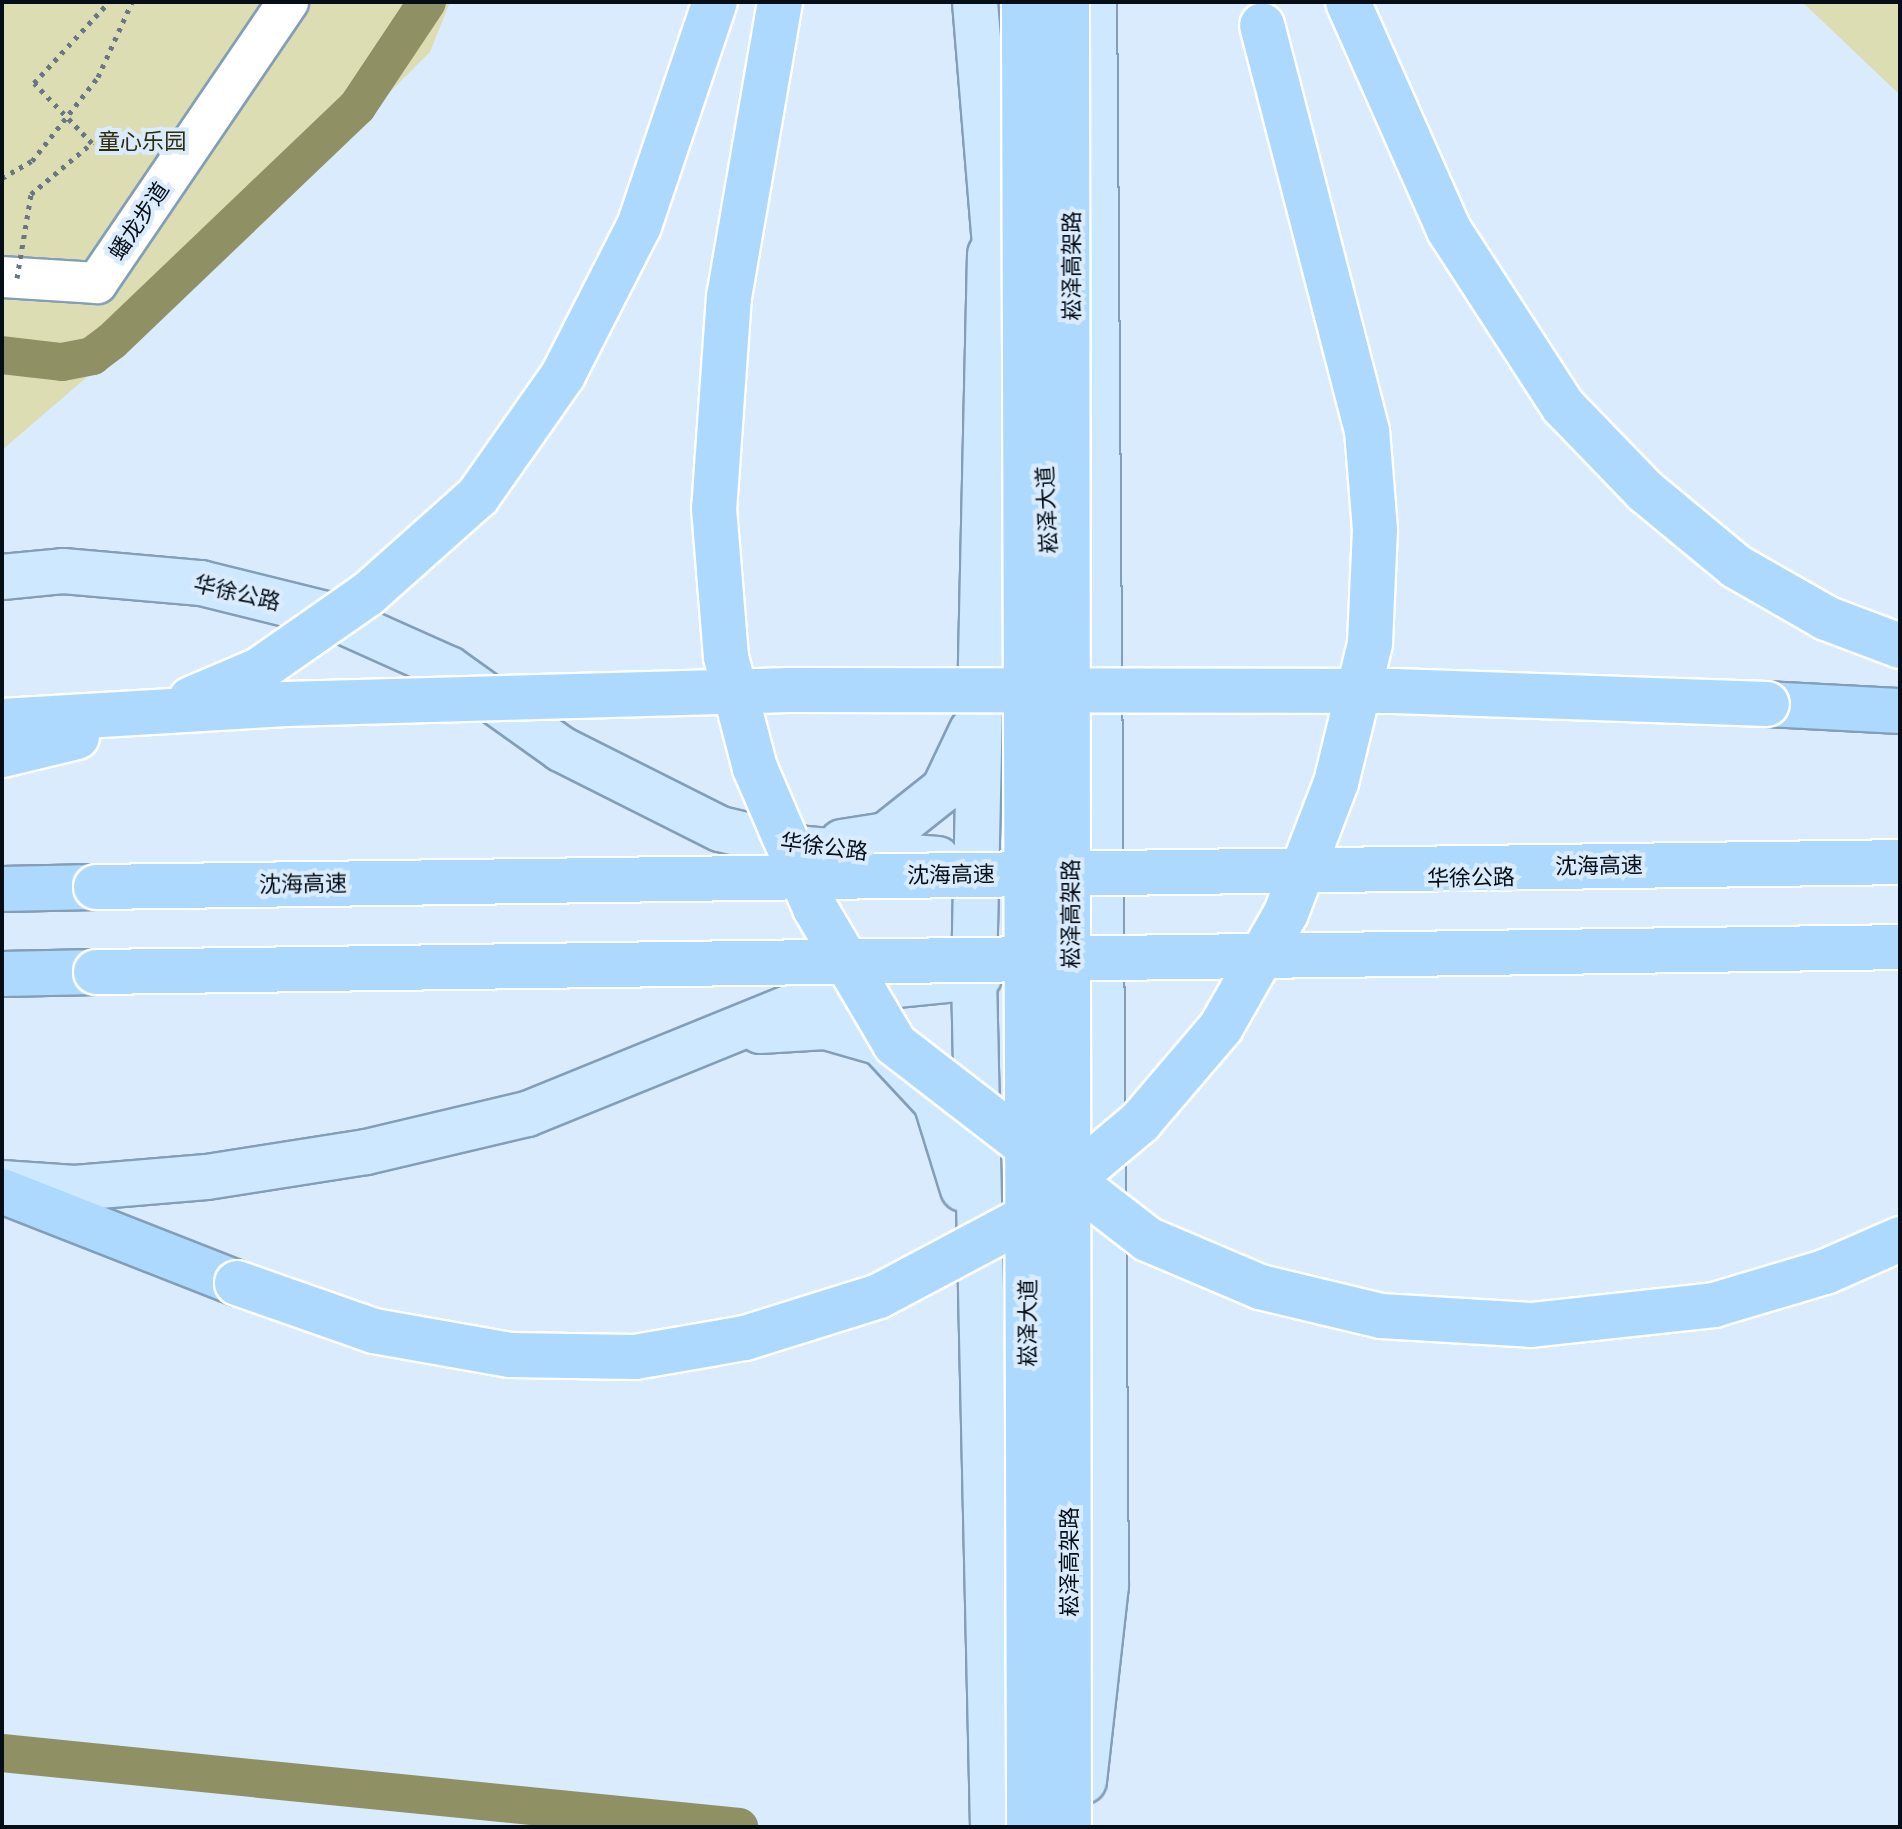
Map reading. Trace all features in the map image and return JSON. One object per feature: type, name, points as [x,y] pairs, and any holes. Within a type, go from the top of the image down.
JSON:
[{"type":"highway","points":[[2,755],[136,722],[259,670],[368,594],[478,496],[563,375],[639,226],[715,2]]},
{"type":"highway","points":[[780,2],[729,296],[714,508],[726,657],[755,768],[815,908],[895,1044],[1147,1239],[1260,1287],[1381,1316],[1531,1325],[1714,1305],[1825,1272],[1900,1239]]},
{"type":"highway","name":"崧泽高架路","points":[[1024,2],[1029,1827]]},
{"type":"highway","name":"崧泽高架路","points":[[1067,2],[1079,1814]]},
{"type":"highway","points":[[2,1191],[374,1331],[510,1355],[635,1357],[745,1338],[879,1296],[1026,1218],[1140,1122],[1221,1027],[1286,913],[1336,783],[1370,643],[1375,530],[1367,431],[1257,2]]},
{"type":"highway","points":[[1348,2],[1449,230],[1563,406],[1645,491],[1737,567],[1826,618],[1900,646]]},
{"type":"highway","points":[[2,721],[285,704],[788,690],[1395,691],[1900,711]]},
{"type":"highway","name":"沈海高速","points":[[2,889],[1900,862]]},
{"type":"highway","points":[[2,974],[1900,947]]},
{"type":"main road","name":"崧泽大道","points":[[975,2],[990,254],[1050,477],[1049,869],[1103,964]]},
{"type":"main road","name":"崧泽大道","points":[[1079,1814],[1106,1586],[1094,2]]},
{"type":"main road","points":[[990,254],[974,861],[974,977],[993,1827]]},
{"type":"main road","name":"华徐公路","points":[[2,577],[63,571],[201,583],[326,614],[449,669],[640,794],[720,829],[805,849],[1102,872],[1360,880],[1900,872]]},
{"type":"main road","points":[[805,849],[886,835],[944,789],[978,716]]},
{"type":"main road","name":"崧泽大道","points":[[974,861],[1026,974],[1028,1577],[1079,1814]]},
{"type":"main road","points":[[2,1183],[75,1188],[207,1177],[366,1152],[527,1114],[828,992],[1103,964],[1359,945],[1900,937]]},
{"type":"main road","points":[[722,1033],[826,1027],[881,1043],[936,1102],[965,1197],[985,1551]]},
{"type":"street","name":"蟠龙步道","points":[[10,278],[97,283],[288,2]]},
{"type":"path","points":[[10,278],[31,194],[92,143],[34,83],[109,2]]},
{"type":"path","points":[[2,178],[32,161],[98,77],[132,2]]},
{"type":"green space","name":"童心乐园","points":[[2,2],[450,2],[430,52],[215,267],[2,450]]},
{"type":"green space","points":[[1802,2],[1900,2],[1900,95],[1816,15]]},
{"type":"waterway","points":[[2,355],[62,362],[92,356],[112,341],[357,107],[427,2]]},
{"type":"waterway","points":[[2,1753],[739,1827]]}]
